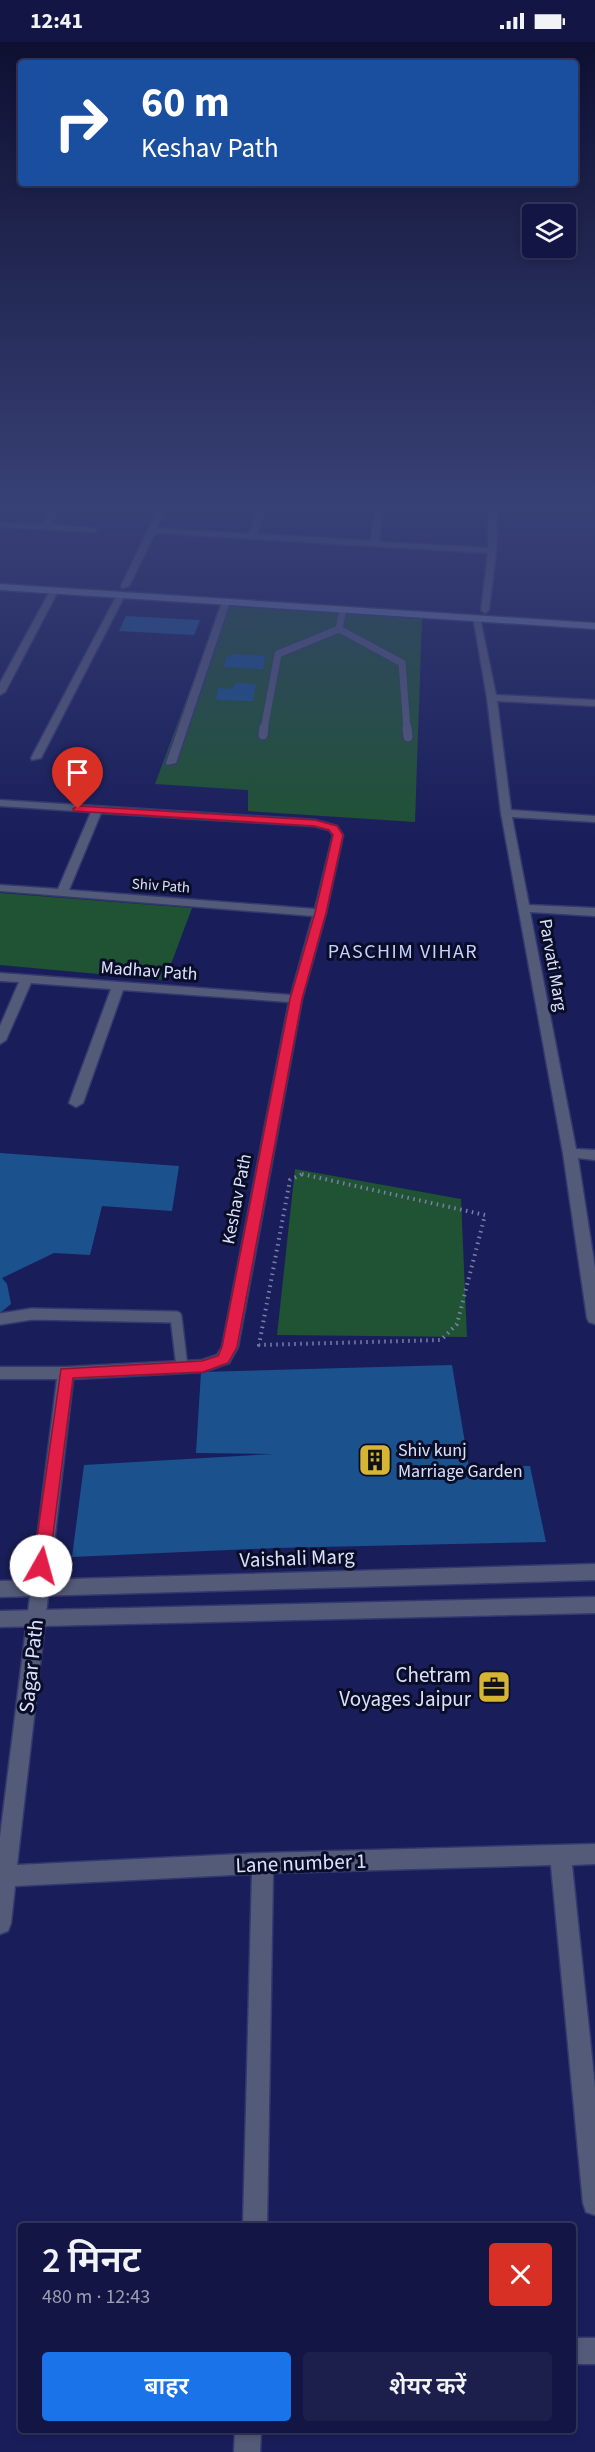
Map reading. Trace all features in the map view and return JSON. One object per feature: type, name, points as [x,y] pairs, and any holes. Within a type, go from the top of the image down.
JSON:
[{"type":"main road","points":[[513,617],[595,626]]},
{"type":"street","points":[[0,692],[40,617]]},
{"type":"street","points":[[36,758],[109,617]]},
{"type":"street","points":[[171,763],[221,617]]},
{"type":"street","name":"Parvati Marg","points":[[480,617],[506,813],[570,1153],[594,1311]]},
{"type":"street","points":[[492,698],[595,704]]},
{"type":"street","points":[[0,803],[97,810],[62,893]]},
{"type":"street","name":"Keshav Path","points":[[0,1373],[66,1373],[203,1366],[223,1359],[230,1347],[296,999],[321,913],[338,835],[333,828],[315,823],[97,810]]},
{"type":"street","points":[[506,813],[595,819]]},
{"type":"street","name":"Shiv Path","points":[[0,888],[321,913]]},
{"type":"street","points":[[524,908],[595,912]]},
{"type":"street","name":"Madhav Path","points":[[0,977],[296,999]]},
{"type":"street","points":[[0,1040],[27,979]]},
{"type":"street","points":[[76,1104],[118,987]]},
{"type":"street","points":[[570,1153],[595,1155]]},
{"type":"street","name":"Sagar Path","points":[[0,1923],[37,1617],[38,1588],[66,1373]]},
{"type":"street","name":"Vaishali Marg","points":[[0,1589],[595,1572]]},
{"type":"street","points":[[0,1619],[595,1605]]},
{"type":"street","points":[[560,1854],[595,2203]]},
{"type":"street","name":"Lane number 1","points":[[7,1876],[263,1863],[595,1854]]},
{"type":"street","points":[[255,2223],[263,1863]]},
{"type":"street","points":[[576,2351],[595,2351]]},
{"type":"street","points":[[247,2452],[248,2433]]},
{"type":"lane","points":[[339,629],[341,617]]},
{"type":"lane","points":[[263,735],[278,654],[339,629]]},
{"type":"lane","points":[[339,629],[402,663],[408,737]]},
{"type":"lane","points":[[0,1319],[32,1314],[176,1317],[182,1367]]},
{"type":"path","points":[[302,1174],[485,1215],[457,1324],[441,1341],[259,1345],[290,1180],[302,1174]]},
{"type":"green space","points":[[217,617],[422,618],[415,822],[248,811],[248,790],[155,784]]},
{"type":"green space","points":[[0,893],[192,908],[165,980],[0,965]]},
{"type":"green space","points":[[295,1169],[461,1199],[467,1337],[277,1335]]},
{"type":"building","points":[[125,617],[200,620],[194,635],[119,631]]},
{"type":"building","points":[[235,654],[265,656],[263,669],[224,667],[226,658]]},
{"type":"building","points":[[236,683],[256,684],[253,701],[216,700],[218,688],[232,689]]},
{"type":"building","points":[[0,1153],[179,1166],[172,1211],[102,1206],[90,1255],[54,1253],[2,1278],[7,1284],[11,1304],[0,1313]]},
{"type":"building","name":"Shiv kunj Marriage Garden","points":[[452,1365],[469,1467],[530,1466],[546,1542],[275,1548],[72,1557],[84,1465],[273,1454],[196,1453],[201,1372]]},
{"type":"place","name":"Shiv kunj Marriage Garden","points":[[375,1460]]},
{"type":"place","name":"Chetram Voyages Jaipur","points":[[494,1687]]},
{"type":"district","name":"PASCHIM VIHAR","points":[[403,952]]},
{"type":"route","points":[[41,1566],[66,1373],[203,1366],[223,1359],[230,1347],[259,1183],[296,999],[321,913],[338,835],[333,828],[315,823],[78,809]]}]
